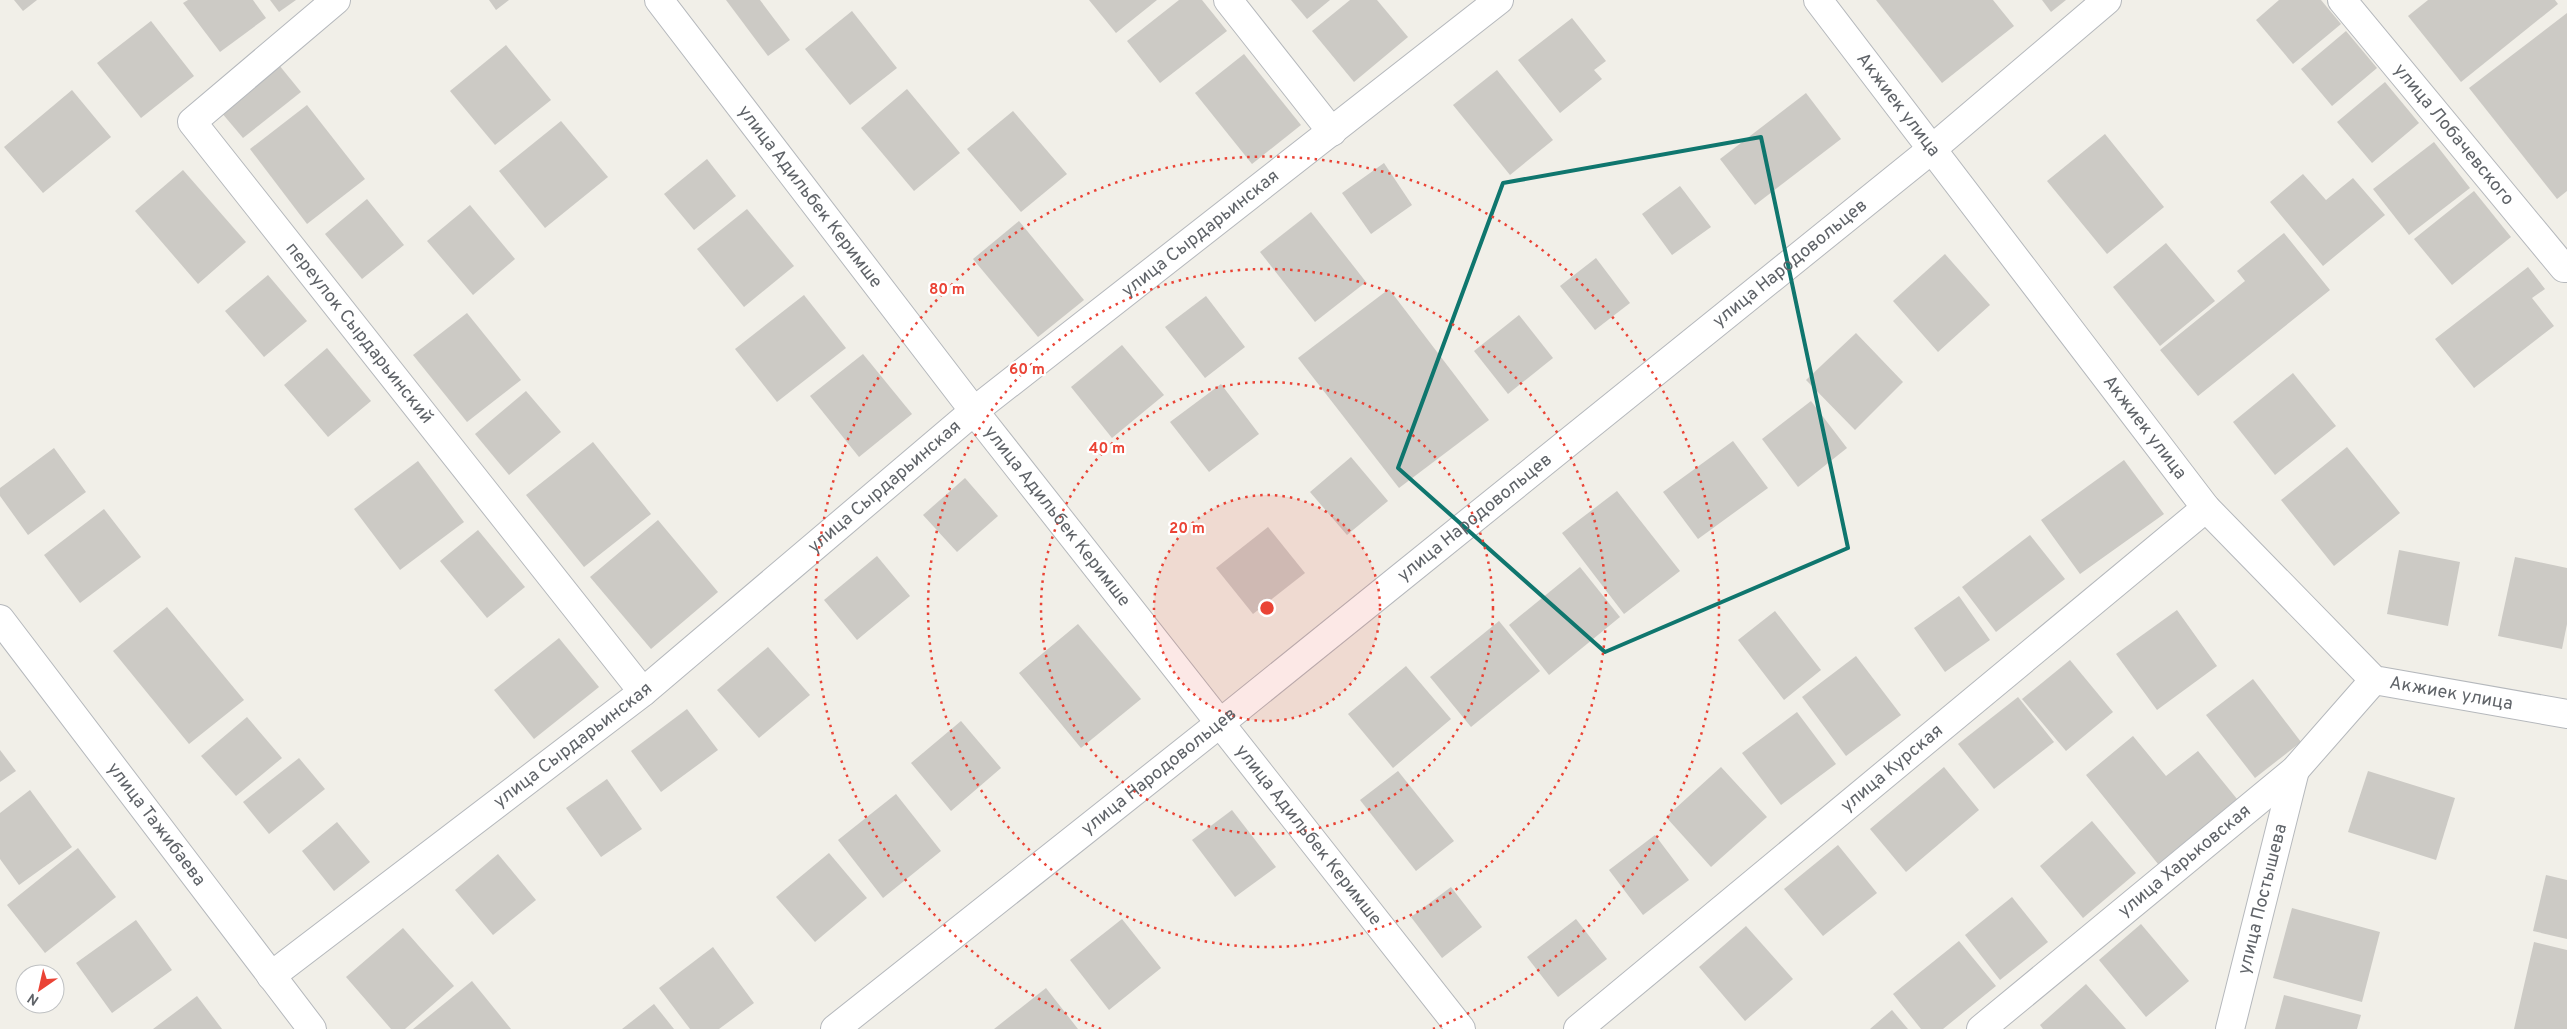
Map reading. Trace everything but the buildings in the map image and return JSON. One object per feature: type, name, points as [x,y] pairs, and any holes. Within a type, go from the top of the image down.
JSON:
[{"type":"street","name":"переулок Сырдарьинский","points":[[336,0],[192,122],[643,692]]},
{"type":"street","name":"улица Адильбек Керимше","points":[[659,0],[974,411],[1461,1029]]},
{"type":"street","points":[[1228,0],[1332,132]]},
{"type":"street","name":"улица Сырдарьинская","points":[[271,976],[643,692],[974,411],[1499,0]]},
{"type":"street","name":"Акжиек улица","points":[[1818,0],[2206,508],[2374,680],[2567,714]]},
{"type":"street","name":"улица Народовольцев","points":[[835,1029],[1220,724],[1932,149],[2107,0]]},
{"type":"street","name":"улица Лобачевского","points":[[2342,0],[2564,268],[2567,268]]},
{"type":"street","name":"улица Курская","points":[[1578,1029],[2206,508]]},
{"type":"street","name":"улица Тажибаева","points":[[0,619],[312,1029]]},
{"type":"street","name":"улица Харьковская","points":[[1981,1029],[2295,770],[2374,680]]},
{"type":"street","name":"улица Постышева","points":[[2230,1029],[2295,770]]},
{"type":"highlighted area","points":[[1761,137],[1848,548],[1605,652],[1398,468],[1503,183]]}]
